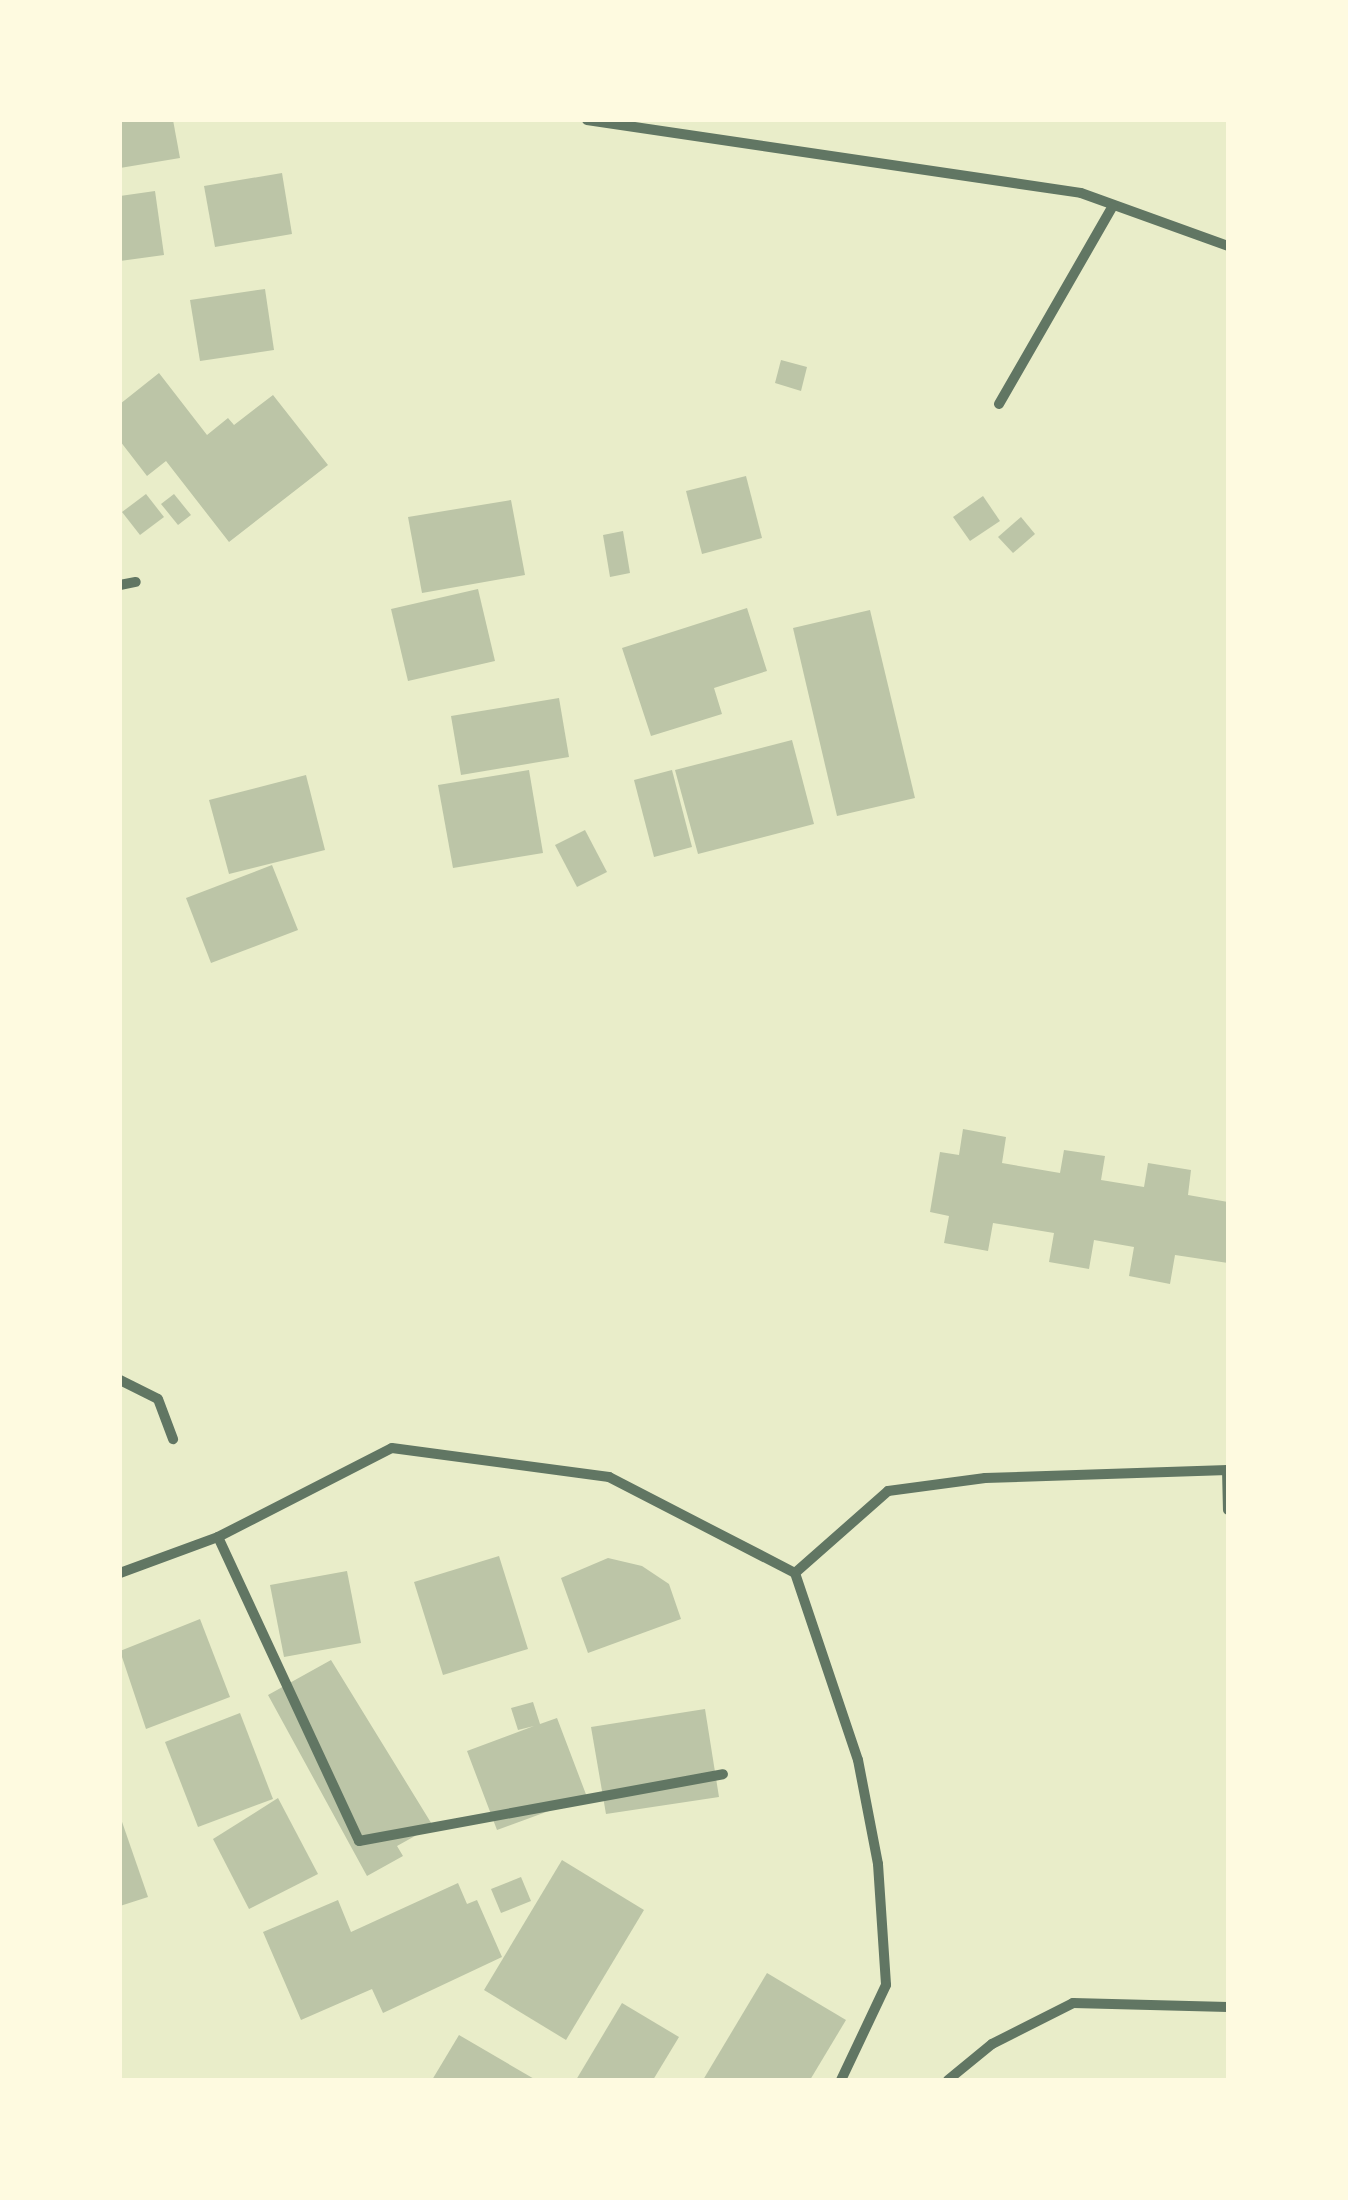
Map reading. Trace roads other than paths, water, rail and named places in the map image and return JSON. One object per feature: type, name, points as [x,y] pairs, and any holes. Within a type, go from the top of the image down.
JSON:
[{"type":"street","points":[[587,120],[1082,193],[1228,246]]},
{"type":"street","points":[[999,404],[1113,206]]},
{"type":"street","points":[[120,586],[136,582]]},
{"type":"street","points":[[120,1380],[158,1399],[173,1438]]},
{"type":"street","points":[[120,1572],[218,1537],[392,1448],[610,1477],[795,1573],[858,1760],[878,1864],[886,1985],[841,2080]]},
{"type":"street","points":[[795,1573],[888,1491],[1037,1475],[1227,1470],[1228,1510]]},
{"type":"street","points":[[218,1537],[359,1841],[723,1774]]},
{"type":"street","points":[[948,2080],[992,2044],[1073,2003],[1228,2007]]}]
